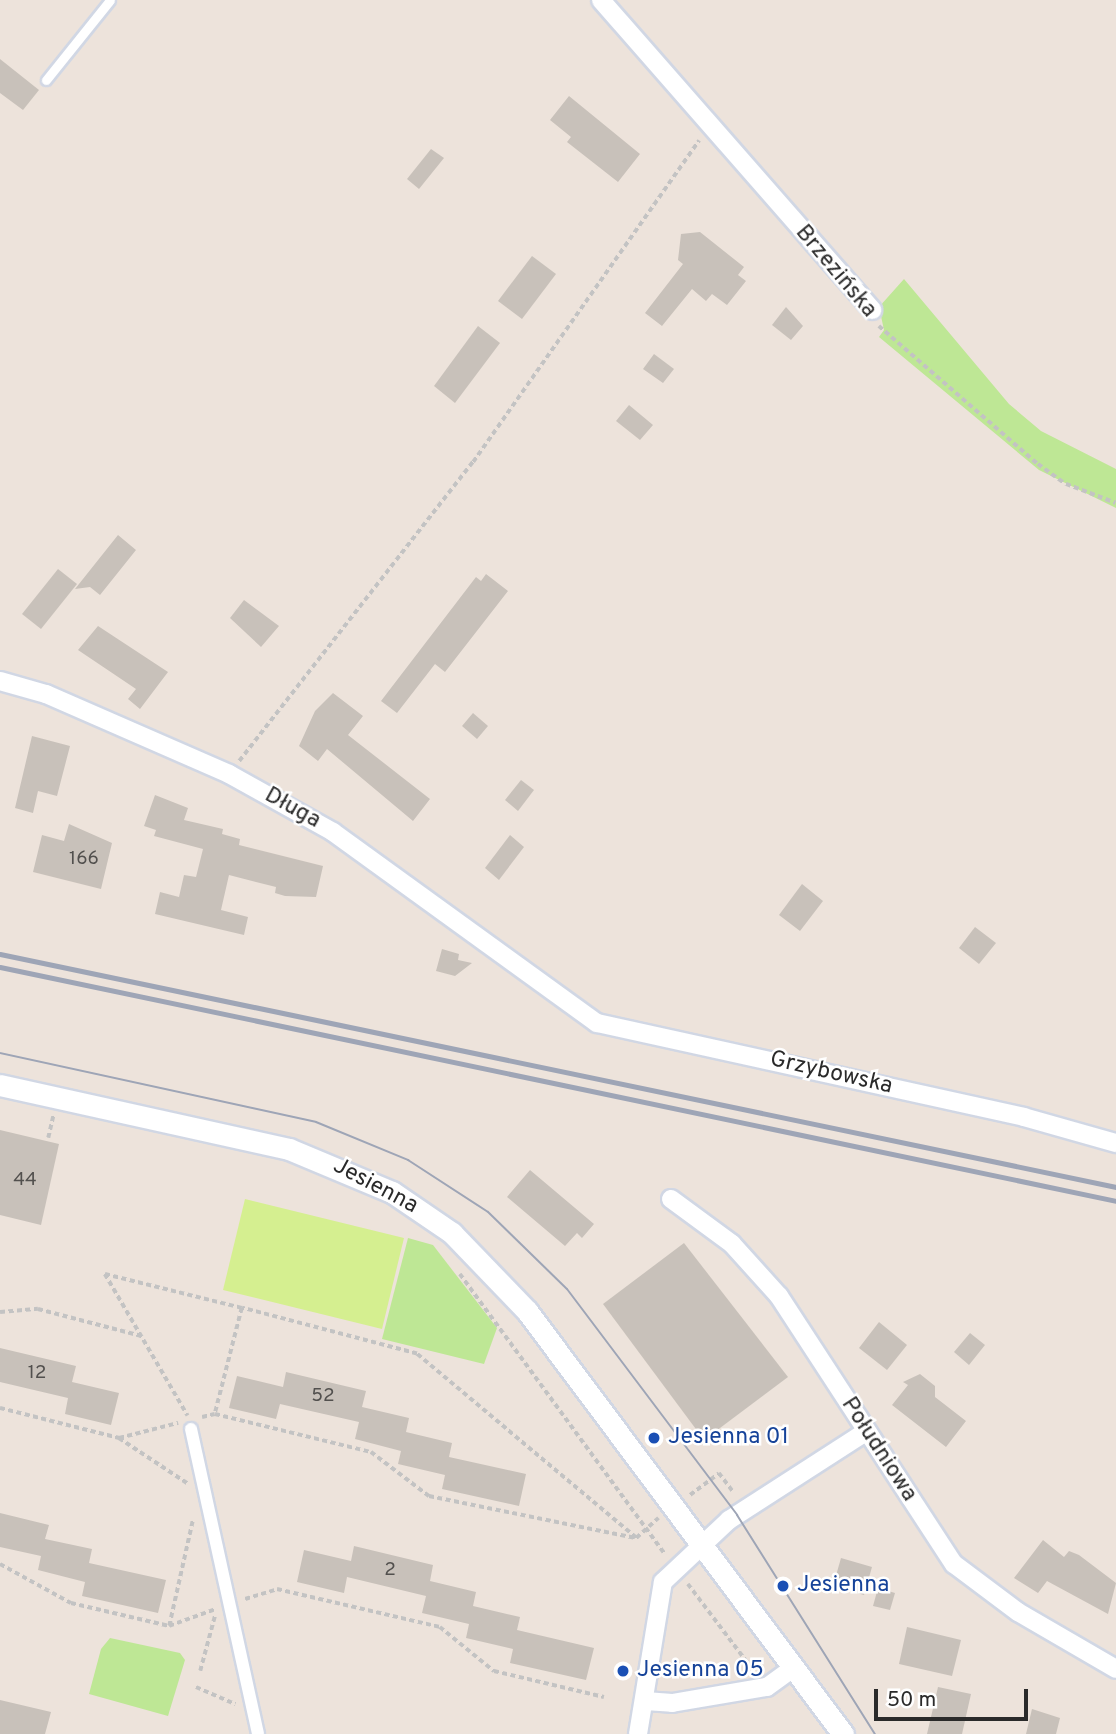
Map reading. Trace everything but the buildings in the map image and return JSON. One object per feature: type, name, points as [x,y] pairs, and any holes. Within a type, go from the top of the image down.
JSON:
[{"type":"street","name":"Brzezińska","points":[[601,0],[708,127],[872,310]]},
{"type":"street","name":"Długa","points":[[0,681],[46,694],[229,774],[390,869],[551,994]]},
{"type":"street","name":"Grzybowska","points":[[551,994],[612,1028],[1024,1117],[1116,1143]]},
{"type":"street","name":"Jesienna","points":[[0,1085],[289,1149],[358,1174],[410,1203],[507,1286],[843,1734]]},
{"type":"street","name":"Południowa","points":[[671,1199],[732,1244],[779,1296],[864,1433],[954,1564],[1018,1612],[1116,1669]]},
{"type":"street","points":[[189,1424],[258,1734]]},
{"type":"street","points":[[638,1734],[663,1582],[700,1541],[864,1433]]},
{"type":"street","points":[[645,1701],[672,1703],[766,1687],[795,1667]]},
{"type":"lane","points":[[46,80],[110,0]]},
{"type":"path","points":[[229,774],[473,462],[708,127]]},
{"type":"path","name":"Brzezińska","points":[[872,310],[882,332],[1038,464],[1066,484],[1116,503]]},
{"type":"path","points":[[41,1109],[68,1115]]},
{"type":"path","points":[[48,1138],[54,1112]]},
{"type":"path","points":[[450,1261],[669,1559]]},
{"type":"path","points":[[118,1438],[189,1424],[215,1415],[371,1452],[429,1496],[636,1538],[417,1354],[104,1274],[186,1405],[189,1424]]},
{"type":"path","points":[[215,1415],[242,1308]]},
{"type":"path","points":[[0,1312],[38,1309],[144,1337]]},
{"type":"path","points":[[0,1408],[118,1438],[199,1491]]},
{"type":"path","points":[[169,1626],[196,1505]]},
{"type":"path","points":[[0,1564],[71,1603],[169,1626],[277,1589],[439,1627],[494,1671],[604,1697]]},
{"type":"path","points":[[685,1579],[758,1677]]},
{"type":"path","points":[[200,1671],[216,1609]]},
{"type":"path","points":[[196,1687],[253,1711]]},
{"type":"green space","points":[[904,279],[1009,404],[1041,431],[1116,469],[1116,508],[1039,470],[879,337],[884,330],[879,307]]},
{"type":"green space","points":[[245,1199],[404,1238],[382,1329],[223,1290]]},
{"type":"green space","points":[[408,1238],[433,1245],[497,1328],[484,1364],[382,1339]]},
{"type":"green space","points":[[110,1638],[180,1653],[185,1660],[168,1716],[89,1694],[101,1649]]},
{"type":"tram line","points":[[0,1053],[316,1122],[408,1160],[488,1212],[567,1289],[737,1515],[875,1734]]},
{"type":"railway","points":[[0,954],[1116,1187]]},
{"type":"railway","points":[[0,967],[1116,1201]]},
{"type":"place","name":"Jesienna 01","points":[[654,1438]]},
{"type":"place","name":"Jesienna","points":[[783,1586]]},
{"type":"place","name":"Jesienna 05","points":[[623,1671]]}]
